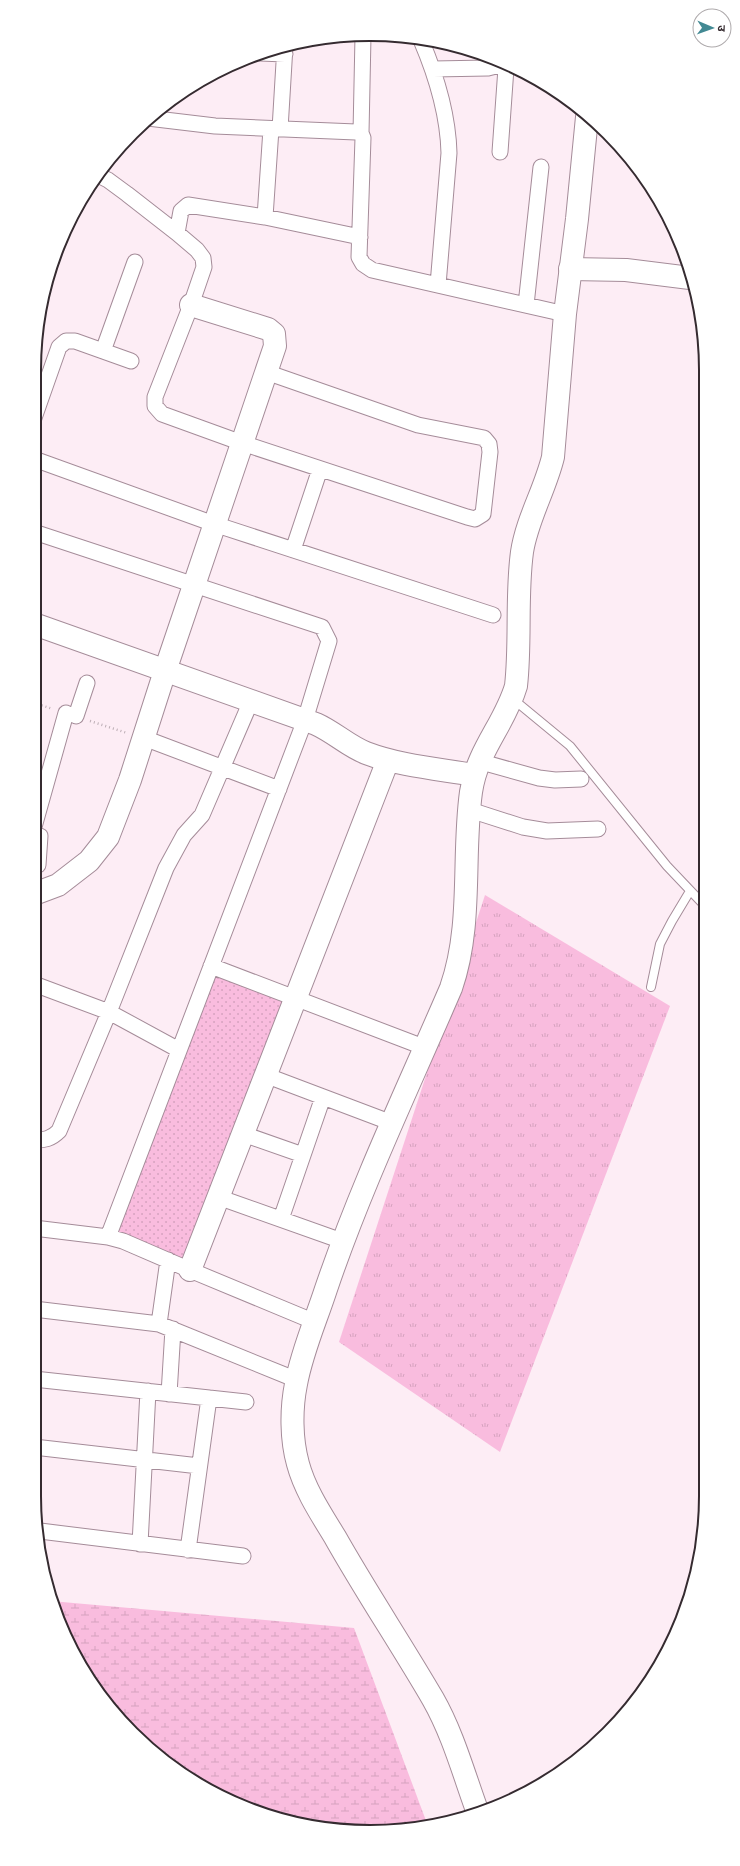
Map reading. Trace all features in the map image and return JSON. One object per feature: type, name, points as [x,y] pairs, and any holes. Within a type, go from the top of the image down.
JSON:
[{"type":"main road","points":[[476,1808],[452,1742],[434,1701],[365,1590],[308,1491],[298,1465],[293,1440],[294,1414],[297,1380],[342,1241],[392,1123],[426,1048],[458,969],[463,933],[470,810],[476,768],[512,699],[518,671],[522,553],[529,522],[550,472],[554,457],[565,314],[577,219],[586,123]]},
{"type":"main road","points":[[570,269],[626,270],[686,277]]},
{"type":"main road","points":[[41,891],[58,885],[89,861],[108,837],[130,780],[214,524],[275,346],[274,334],[268,329],[191,305]]},
{"type":"main road","points":[[41,627],[305,720],[328,730],[355,748],[388,760],[476,768]]},
{"type":"main road","points":[[190,1270],[388,760]]},
{"type":"street","points":[[364,41],[361,133],[363,138],[359,257],[363,264],[372,270],[565,314]]},
{"type":"street","points":[[423,45],[433,69],[448,136],[449,152],[438,285]]},
{"type":"street","points":[[265,217],[285,52]]},
{"type":"street","points":[[433,69],[488,68],[496,66]]},
{"type":"street","points":[[500,152],[506,70]]},
{"type":"street","points":[[158,119],[215,126],[361,133]]},
{"type":"street","points":[[526,305],[540,167]]},
{"type":"street","points":[[103,178],[118,187],[177,232],[197,250],[203,258],[204,267],[156,397],[155,406],[162,414],[242,443],[467,517],[475,518],[483,514],[490,452],[489,444],[484,438],[418,425],[266,372]]},
{"type":"street","points":[[177,232],[181,211],[188,205],[265,217],[360,237]]},
{"type":"street","points":[[104,351],[135,262]]},
{"type":"street","points":[[41,398],[59,347],[66,341],[75,341],[131,361]]},
{"type":"street","points":[[41,462],[214,524],[493,615]]},
{"type":"street","points":[[293,550],[320,469]]},
{"type":"street","points":[[41,534],[322,627],[329,640],[305,720],[108,1237]]},
{"type":"street","points":[[41,806],[71,715],[87,683]]},
{"type":"street","points":[[41,1140],[47,1140],[59,1131],[109,1012],[166,868],[184,835],[202,815],[224,768],[251,701]]},
{"type":"street","points":[[144,738],[279,789]]},
{"type":"street","points":[[476,768],[555,780],[581,779]]},
{"type":"street","points":[[470,810],[523,827],[547,831],[598,829]]},
{"type":"street","points":[[211,966],[426,1048]]},
{"type":"street","points":[[41,987],[109,1012],[179,1050]]},
{"type":"street","points":[[266,1075],[392,1123]]},
{"type":"street","points":[[281,1219],[323,1097]]},
{"type":"street","points":[[243,1134],[303,1155]]},
{"type":"street","points":[[218,1197],[342,1241]]},
{"type":"street","points":[[41,1229],[108,1237],[139,1247],[315,1322]]},
{"type":"street","points":[[168,1260],[166,1327],[169,1394]]},
{"type":"street","points":[[41,1310],[166,1327],[297,1380]]},
{"type":"street","points":[[41,1380],[246,1402]]},
{"type":"street","points":[[140,1544],[148,1391]]},
{"type":"street","points":[[188,1550],[209,1398]]},
{"type":"street","points":[[41,1448],[200,1466]]},
{"type":"street","points":[[43,1531],[243,1556]]},
{"type":"lane","points":[[512,699],[570,746],[666,866],[699,901]]},
{"type":"lane","points":[[652,987],[660,944],[690,891]]},
{"type":"green space","points":[[485,895],[670,1006],[500,1452],[339,1342]]},
{"type":"green space","points":[[211,966],[295,998],[190,1270],[108,1237]]},
{"type":"green space","points":[[58,1602],[354,1628],[426,1820],[370,1825],[306,1819],[264,1808],[205,1781],[170,1757],[137,1729],[109,1696],[96,1679],[75,1642]]}]
